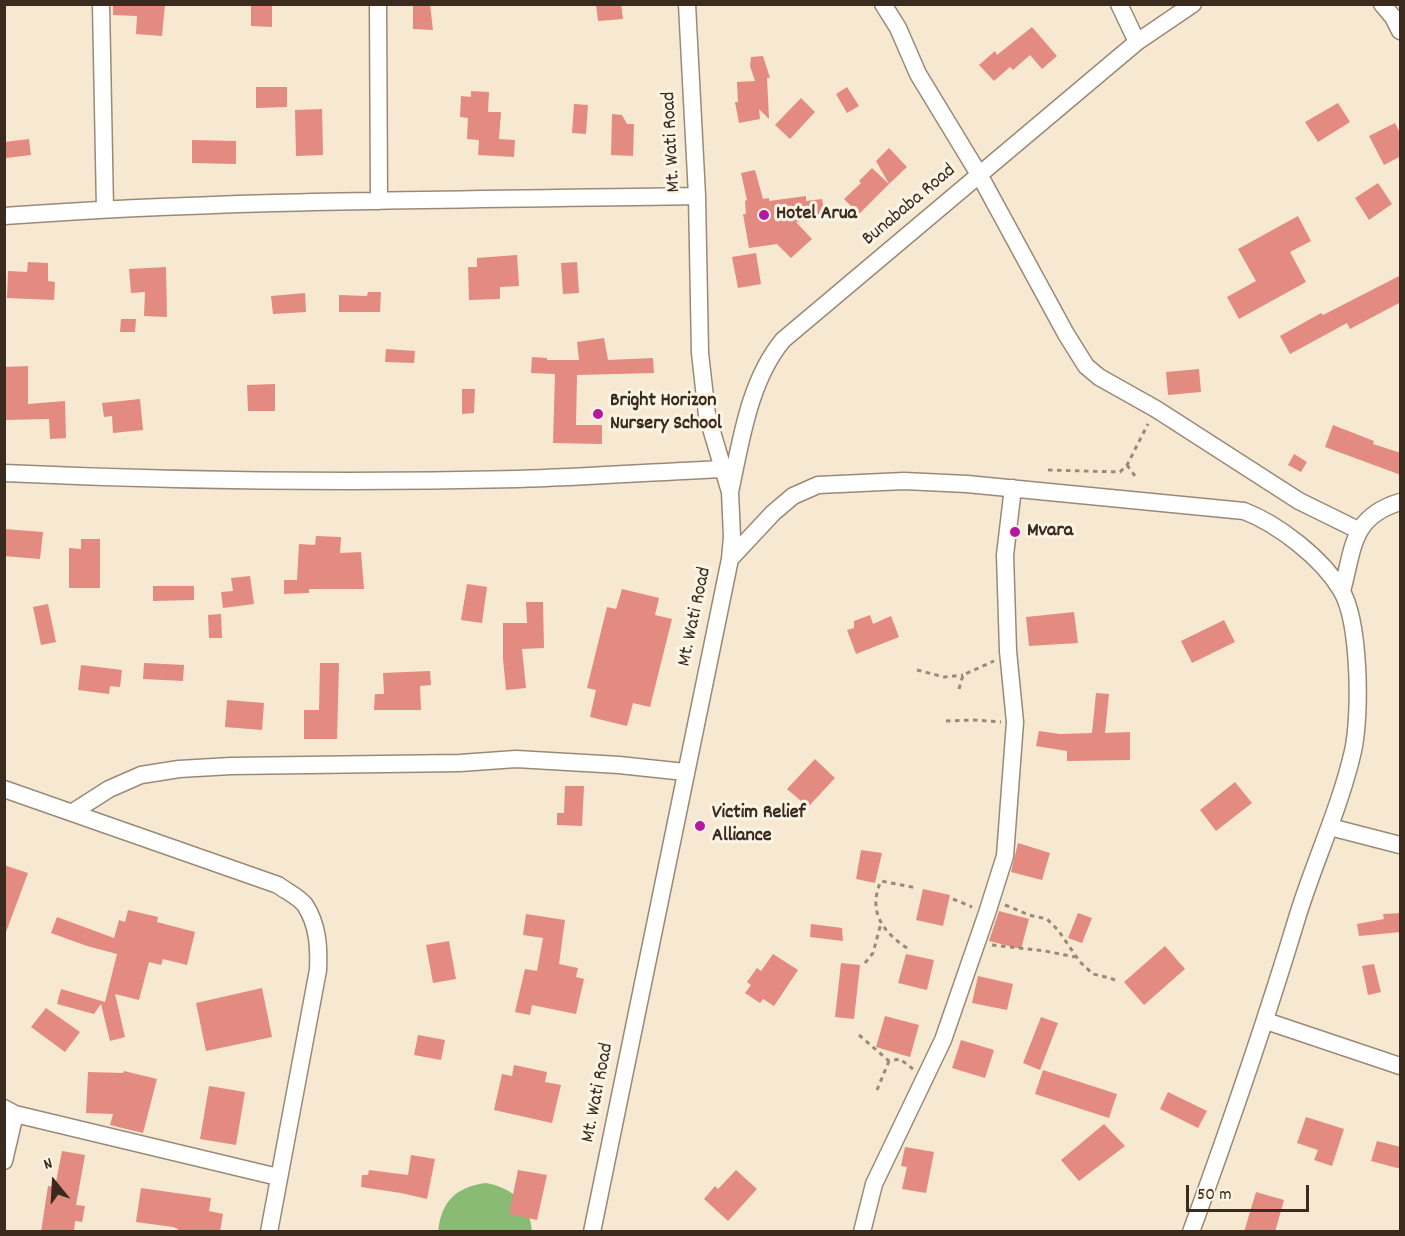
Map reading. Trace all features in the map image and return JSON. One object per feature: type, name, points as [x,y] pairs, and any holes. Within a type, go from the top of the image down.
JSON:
[{"type":"street","points":[[101,4],[105,209]]},
{"type":"street","points":[[378,4],[379,201]]},
{"type":"street","name":"Mt. Wati Road","points":[[592,1232],[730,560],[732,537],[730,492],[707,415],[700,353],[697,196],[687,4]]},
{"type":"street","points":[[883,4],[898,28],[918,74],[980,176],[1066,334],[1086,366],[1099,377],[1156,409],[1299,501],[1358,530]]},
{"type":"street","points":[[1119,4],[1137,42]]},
{"type":"street","name":"Bunababa Road","points":[[730,492],[742,433],[769,357],[783,340],[1137,42],[1192,4]]},
{"type":"street","points":[[1382,4],[1401,31]]},
{"type":"street","points":[[4,216],[105,209],[379,201],[697,196]]},
{"type":"street","points":[[4,472],[122,478],[279,481],[519,479],[723,469]]},
{"type":"street","points":[[730,560],[773,513],[793,496],[818,485],[904,481],[1013,488],[1244,511],[1262,518],[1283,532],[1323,566],[1342,591],[1353,626],[1358,674],[1358,709],[1354,749],[1330,827],[1298,914],[1266,1020],[1191,1232]]},
{"type":"street","points":[[862,1232],[874,1184],[943,1040],[1005,856],[1015,722],[1008,651],[1005,555],[1013,488]]},
{"type":"street","points":[[1342,591],[1358,530],[1372,515],[1401,502]]},
{"type":"street","points":[[72,812],[109,789],[141,776],[179,768],[449,763],[516,759],[609,764],[685,772]]},
{"type":"street","points":[[4,789],[278,885],[304,904],[316,929],[319,948],[318,970],[268,1232]]},
{"type":"street","points":[[1330,827],[1401,845]]},
{"type":"street","points":[[1266,1020],[1401,1066]]},
{"type":"street","points":[[4,1161],[10,1111],[278,1177]]},
{"type":"path","points":[[1048,470],[1120,472],[1127,465],[1156,409]]},
{"type":"path","points":[[1127,465],[1134,476]]},
{"type":"path","points":[[917,670],[944,677],[963,675],[997,660],[1008,651]]},
{"type":"path","points":[[959,689],[963,675]]},
{"type":"path","points":[[946,721],[1015,722]]},
{"type":"path","points":[[907,948],[897,942],[881,923],[874,905],[881,881],[916,888]]},
{"type":"path","points":[[952,899],[1047,919],[1058,930],[1076,957],[1093,974],[1119,982]]},
{"type":"path","points":[[865,963],[873,953],[881,923]]},
{"type":"path","points":[[976,942],[1076,957]]},
{"type":"path","points":[[859,1035],[889,1061]]},
{"type":"path","points":[[889,1061],[900,1059],[926,1079]]},
{"type":"path","points":[[877,1090],[889,1061]]},
{"type":"green space","points":[[486,1183],[496,1185],[518,1198],[527,1212],[532,1231],[438,1232],[443,1212],[452,1197],[466,1188]]},
{"type":"building","points":[[113,4],[165,4],[162,36],[136,34],[137,16],[113,15]]},
{"type":"building","points":[[251,4],[272,4],[272,27],[251,26]]},
{"type":"building","points":[[413,4],[430,4],[433,30],[413,29]]},
{"type":"building","points":[[596,4],[621,4],[623,19],[598,21]]},
{"type":"building","points":[[1032,27],[1057,56],[1042,69],[1030,55],[1013,70],[1010,67],[994,81],[979,65],[995,51],[997,55]]},
{"type":"building","points":[[763,56],[770,78],[767,78],[769,119],[759,109],[760,119],[739,123],[735,102],[738,102],[737,82],[755,81],[750,66],[751,57]]},
{"type":"building","points":[[256,87],[287,87],[287,107],[256,108]]},
{"type":"building","points":[[847,87],[859,106],[847,113],[836,94]]},
{"type":"building","points":[[471,91],[489,92],[488,112],[501,112],[499,139],[515,140],[514,157],[478,155],[479,140],[467,139],[468,118],[460,117],[461,96],[471,97]]},
{"type":"building","points":[[801,98],[815,112],[790,139],[775,125]]},
{"type":"building","points":[[1338,103],[1350,122],[1318,142],[1305,122]]},
{"type":"building","points":[[574,104],[588,105],[586,134],[572,133]]},
{"type":"building","points":[[322,109],[323,155],[296,156],[295,110]]},
{"type":"building","points":[[612,114],[622,115],[627,124],[634,124],[633,156],[611,155]]},
{"type":"building","points":[[1395,123],[1401,135],[1401,156],[1384,165],[1369,136]]},
{"type":"building","points":[[29,139],[31,155],[6,158],[4,142]]},
{"type":"building","points":[[192,140],[236,141],[236,164],[192,163]]},
{"type":"building","points":[[889,148],[907,167],[889,184],[876,161]]},
{"type":"building","points":[[872,168],[889,184],[859,214],[844,199],[861,183],[859,181]]},
{"type":"building","points":[[755,170],[763,199],[769,198],[769,201],[806,196],[806,201],[822,199],[825,217],[796,222],[812,239],[791,258],[777,244],[749,248],[743,214],[746,214],[745,201],[747,200],[741,173]]},
{"type":"building","points":[[1378,183],[1392,204],[1369,220],[1355,198]]},
{"type":"building","points":[[1298,216],[1311,241],[1290,252],[1306,282],[1239,319],[1227,297],[1256,281],[1238,249]]},
{"type":"building","points":[[756,253],[761,284],[738,288],[732,257]]},
{"type":"building","points":[[517,255],[519,286],[500,287],[500,299],[469,300],[468,267],[477,267],[477,258]]},
{"type":"building","points":[[28,262],[48,263],[48,281],[55,282],[54,300],[7,298],[8,271],[27,272]]},
{"type":"building","points":[[577,262],[579,293],[563,294],[561,263]]},
{"type":"building","points":[[166,267],[167,317],[144,316],[145,292],[131,293],[129,269]]},
{"type":"building","points":[[1401,275],[1401,302],[1350,329],[1347,323],[1290,354],[1280,336],[1321,313],[1323,315]]},
{"type":"building","points":[[368,292],[381,292],[380,312],[339,312],[339,295],[367,296]]},
{"type":"building","points":[[305,293],[306,312],[273,314],[271,296]]},
{"type":"building","points":[[121,319],[136,319],[135,332],[120,332]]},
{"type":"building","points":[[604,338],[608,360],[653,358],[654,373],[577,375],[576,425],[602,425],[602,444],[553,443],[555,374],[531,373],[532,357],[547,358],[547,360],[579,360],[577,342]]},
{"type":"building","points":[[386,349],[415,351],[414,363],[385,362]]},
{"type":"building","points":[[28,366],[28,404],[65,401],[66,438],[50,439],[49,419],[4,420],[4,367]]},
{"type":"building","points":[[1199,369],[1201,392],[1168,395],[1166,372]]},
{"type":"building","points":[[275,384],[275,411],[248,411],[247,385]]},
{"type":"building","points":[[462,389],[475,389],[474,413],[462,414]]},
{"type":"building","points":[[140,399],[143,430],[113,433],[112,416],[104,417],[102,403]]},
{"type":"building","points":[[1333,425],[1374,441],[1373,444],[1401,453],[1401,475],[1325,447]]},
{"type":"building","points":[[1294,454],[1307,462],[1301,472],[1288,465]]},
{"type":"building","points":[[4,529],[43,532],[40,559],[4,556]]},
{"type":"building","points":[[316,536],[341,537],[340,553],[361,552],[364,589],[309,589],[309,593],[284,594],[284,580],[297,580],[299,544],[315,545]]},
{"type":"building","points":[[81,539],[100,539],[100,588],[69,588],[69,548],[81,549]]},
{"type":"building","points":[[250,576],[254,604],[223,608],[221,592],[233,591],[231,578]]},
{"type":"building","points":[[467,584],[487,587],[482,623],[461,620]]},
{"type":"building","points":[[153,586],[194,586],[194,600],[153,601]]},
{"type":"building","points":[[622,589],[659,598],[655,615],[672,619],[650,707],[633,703],[627,726],[590,717],[596,690],[587,688],[607,607],[616,609]]},
{"type":"building","points":[[526,602],[543,602],[544,648],[522,649],[526,688],[506,690],[503,623],[527,623]]},
{"type":"building","points":[[48,604],[56,642],[41,645],[33,607]]},
{"type":"building","points":[[1074,612],[1078,643],[1029,646],[1026,617]]},
{"type":"building","points":[[221,614],[222,638],[209,638],[208,615]]},
{"type":"building","points":[[870,615],[873,624],[891,616],[899,637],[856,654],[847,630],[854,628],[854,621]]},
{"type":"building","points":[[1224,620],[1235,642],[1192,663],[1181,641]]},
{"type":"building","points":[[144,663],[184,665],[183,681],[143,679]]},
{"type":"building","points":[[320,663],[339,663],[337,739],[304,739],[304,710],[319,710]]},
{"type":"building","points":[[81,665],[122,670],[120,687],[110,686],[109,694],[78,690]]},
{"type":"building","points":[[430,671],[431,685],[420,686],[421,710],[374,710],[375,694],[384,694],[383,673]]},
{"type":"building","points":[[1096,693],[1109,694],[1105,733],[1130,732],[1130,760],[1067,761],[1067,751],[1036,746],[1039,731],[1060,734],[1092,733]]},
{"type":"building","points":[[227,700],[264,703],[262,730],[225,727]]},
{"type":"building","points":[[815,759],[835,778],[808,807],[787,789]]},
{"type":"building","points":[[1235,782],[1252,803],[1216,831],[1200,810]]},
{"type":"building","points":[[565,786],[584,786],[582,826],[557,825],[557,813],[564,813]]},
{"type":"building","points":[[1018,843],[1050,853],[1042,880],[1011,872]]},
{"type":"building","points":[[861,850],[882,853],[875,883],[856,879]]},
{"type":"building","points":[[4,865],[28,873],[6,932],[4,931]]},
{"type":"building","points":[[923,889],[950,895],[943,926],[916,920]]},
{"type":"building","points":[[128,910],[158,917],[157,922],[195,932],[187,965],[163,959],[161,965],[149,962],[139,1000],[115,994],[125,1037],[110,1041],[101,1004],[94,1014],[57,1004],[61,989],[105,1002],[117,954],[51,933],[57,917],[114,938],[119,920],[125,922]]},
{"type":"building","points":[[999,911],[1029,919],[1021,949],[989,941]]},
{"type":"building","points":[[1078,913],[1092,918],[1082,943],[1068,938]]},
{"type":"building","points":[[1401,913],[1401,932],[1359,936],[1357,924],[1384,919],[1383,914]]},
{"type":"building","points":[[526,914],[565,920],[559,964],[578,968],[576,977],[584,979],[576,1014],[532,1005],[530,1015],[515,1012],[525,969],[537,971],[543,938],[523,935]]},
{"type":"building","points":[[811,924],[842,928],[843,941],[810,937]]},
{"type":"building","points":[[449,941],[456,979],[433,983],[426,945]]},
{"type":"building","points":[[1165,946],[1185,969],[1144,1005],[1124,982]]},
{"type":"building","points":[[773,954],[798,970],[774,1006],[763,999],[760,1003],[745,993],[751,985],[747,982],[757,968],[761,971]]},
{"type":"building","points":[[906,954],[934,960],[927,990],[898,983]]},
{"type":"building","points":[[841,963],[860,965],[854,1019],[835,1017]]},
{"type":"building","points":[[1374,964],[1381,992],[1368,995],[1362,966]]},
{"type":"building","points":[[978,976],[1013,984],[1007,1010],[972,1003]]},
{"type":"building","points":[[262,988],[272,1037],[206,1051],[196,1003]]},
{"type":"building","points":[[46,1008],[80,1032],[65,1052],[31,1027]]},
{"type":"building","points":[[885,1016],[919,1025],[910,1057],[876,1047]]},
{"type":"building","points":[[1041,1017],[1058,1023],[1040,1070],[1023,1063]]},
{"type":"building","points":[[418,1035],[445,1040],[441,1060],[414,1055]]},
{"type":"building","points":[[961,1040],[994,1050],[985,1078],[952,1068]]},
{"type":"building","points":[[514,1065],[547,1072],[545,1082],[561,1085],[552,1123],[494,1110],[502,1074],[512,1076]]},
{"type":"building","points":[[1043,1070],[1117,1094],[1109,1118],[1035,1094]]},
{"type":"building","points":[[124,1071],[157,1079],[143,1133],[110,1125],[113,1114],[86,1113],[88,1072],[123,1073]]},
{"type":"building","points":[[209,1086],[245,1092],[236,1145],[200,1139]]},
{"type":"building","points":[[1168,1092],[1207,1111],[1198,1128],[1160,1109]]},
{"type":"building","points":[[1306,1117],[1344,1129],[1332,1166],[1314,1160],[1318,1150],[1297,1143]]},
{"type":"building","points":[[1104,1124],[1125,1146],[1079,1181],[1061,1160]]},
{"type":"building","points":[[1377,1141],[1401,1147],[1401,1169],[1371,1161]]},
{"type":"building","points":[[905,1147],[934,1152],[926,1193],[902,1189],[907,1167],[901,1166]]},
{"type":"building","points":[[62,1151],[85,1155],[76,1205],[85,1206],[82,1222],[75,1221],[74,1232],[41,1232],[48,1186],[55,1187]]},
{"type":"building","points":[[411,1155],[435,1159],[427,1199],[361,1187],[362,1175],[368,1175],[369,1170],[408,1175]]},
{"type":"building","points":[[518,1170],[547,1175],[537,1220],[509,1214]]},
{"type":"building","points":[[736,1170],[757,1189],[728,1221],[704,1199],[715,1186],[718,1189]]},
{"type":"building","points":[[141,1188],[211,1198],[209,1211],[223,1214],[220,1232],[178,1232],[178,1229],[173,1227],[136,1222]]},
{"type":"building","points":[[1256,1192],[1284,1200],[1275,1232],[1244,1232]]},
{"type":"place","name":"Hotel Arua","points":[[764,215]]},
{"type":"place","name":"Bright Horizon Nursery School","points":[[598,414]]},
{"type":"place","name":"Mvara","points":[[1015,532]]},
{"type":"place","name":"Victim Relief Alliance","points":[[700,826]]}]
